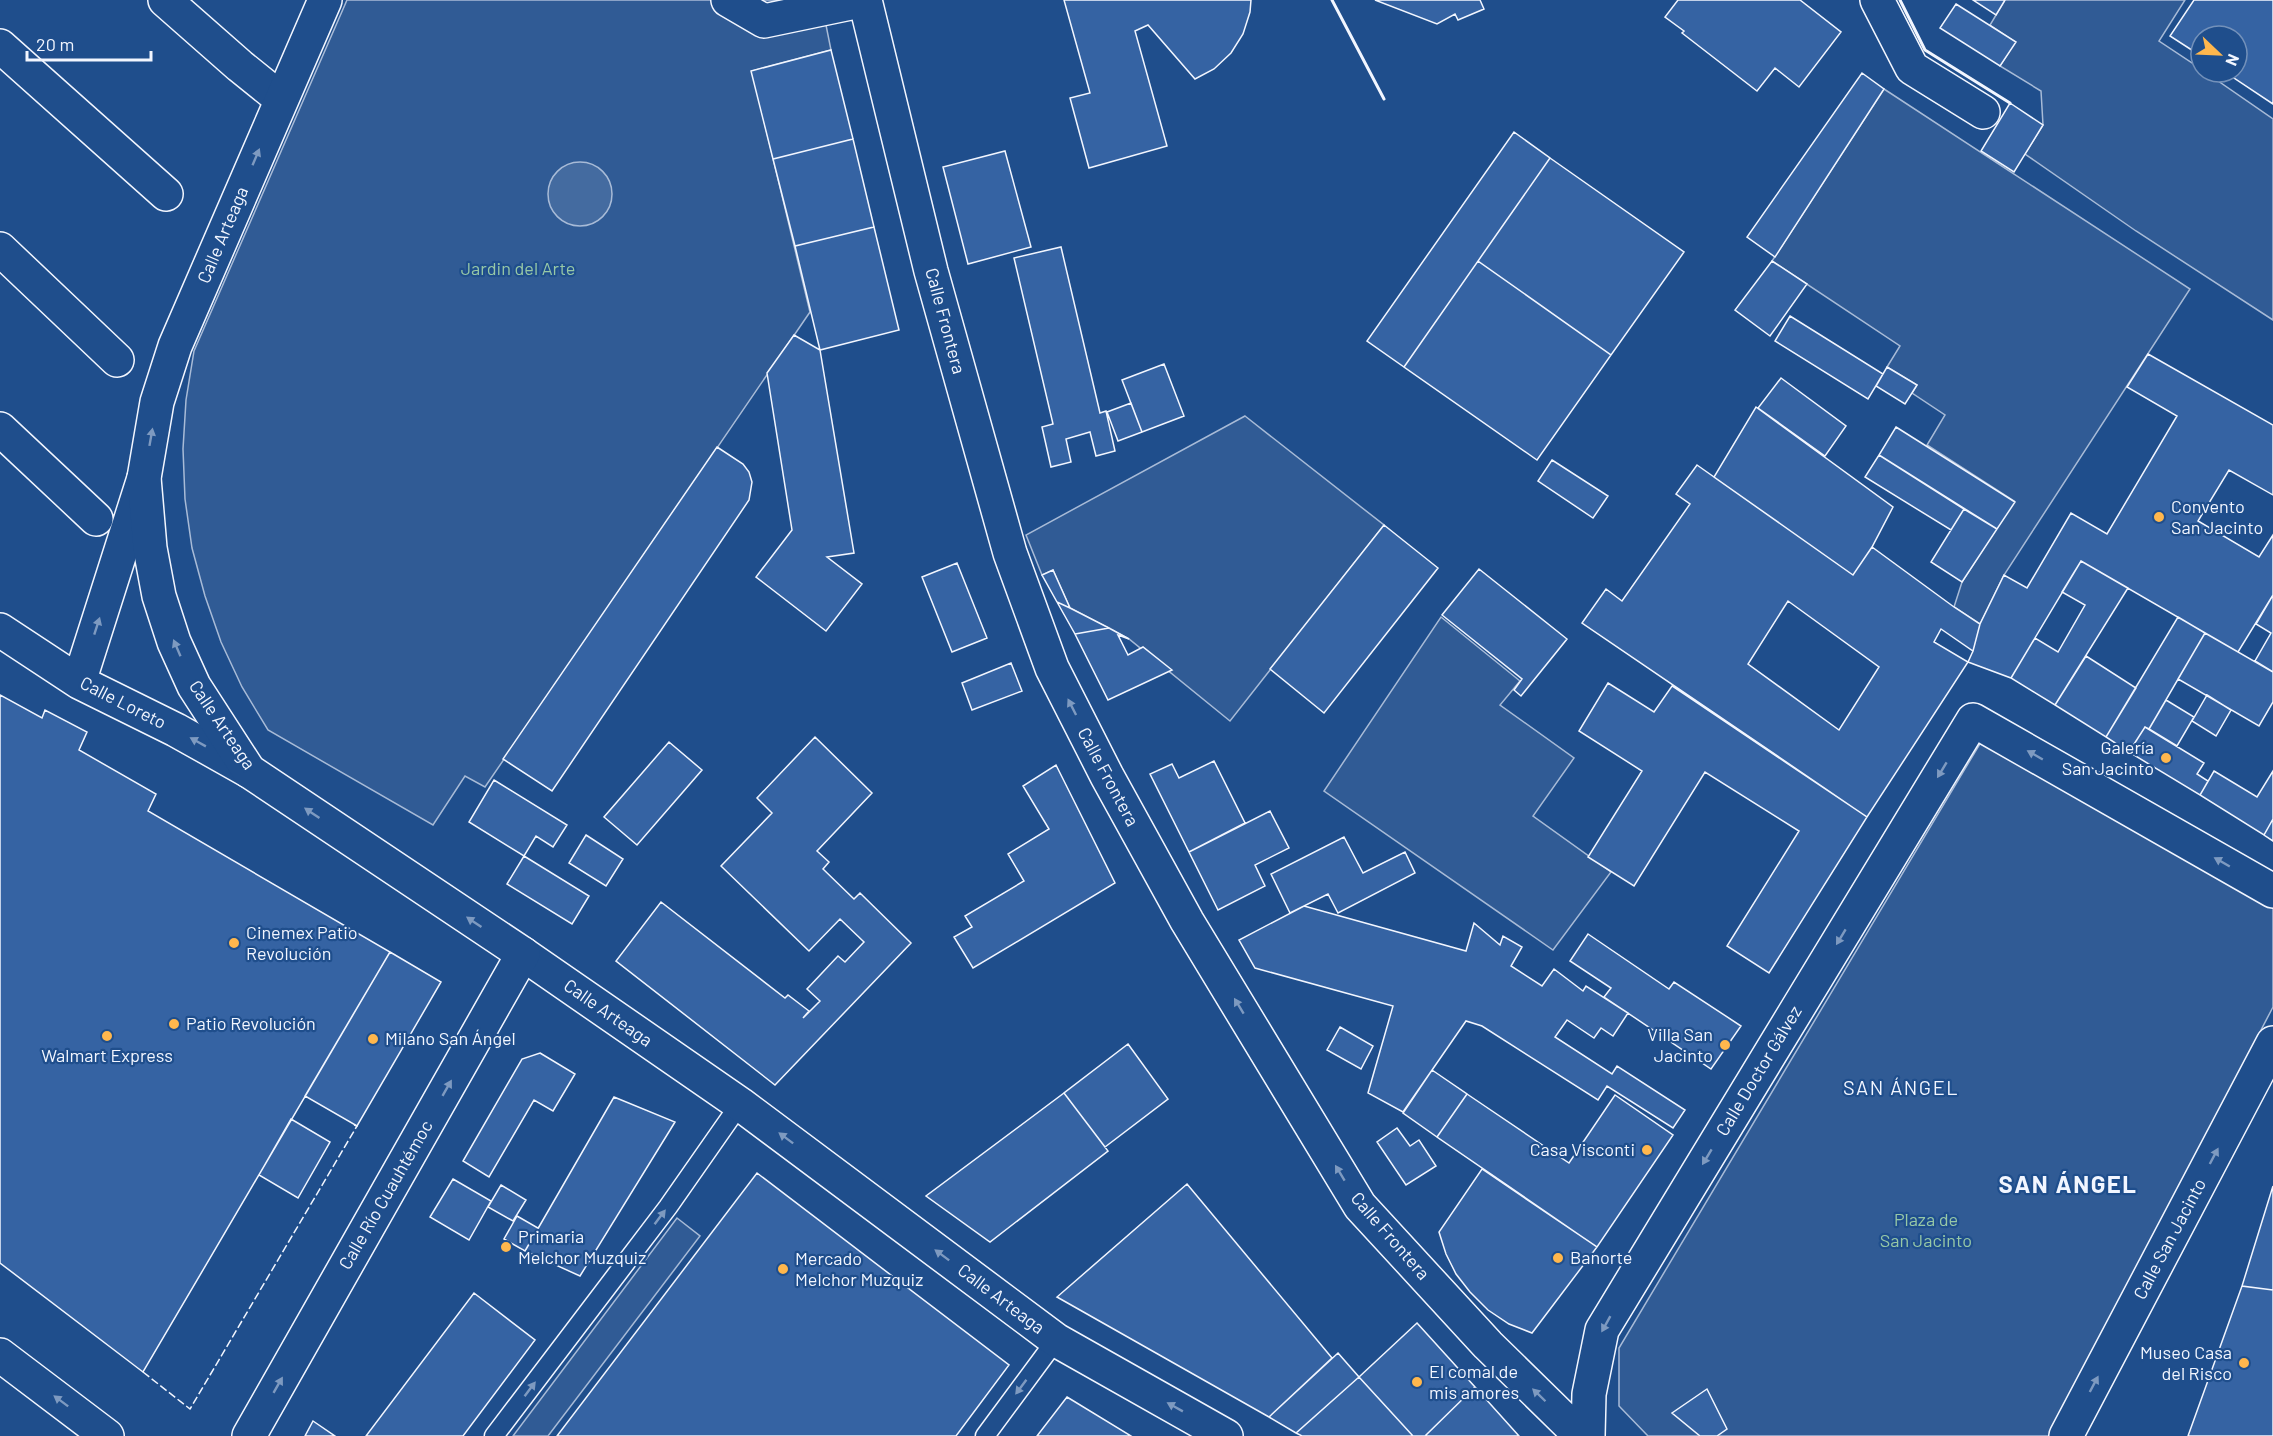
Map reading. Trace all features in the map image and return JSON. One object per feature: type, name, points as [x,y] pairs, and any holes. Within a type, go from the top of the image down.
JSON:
[{"type":"street","points":[[165,0],[281,99]]},
{"type":"street","name":"Calle Arteaga","points":[[79,682],[144,478],[157,402],[175,346],[325,0]]},
{"type":"street","points":[[728,0],[764,21],[865,0]]},
{"type":"street","name":"Calle Frontera","points":[[865,0],[938,293],[1010,553],[1052,668],[1107,776],[1187,921],[1360,1206],[1488,1345],[1581,1436]]},
{"type":"street","points":[[1877,0],[1912,68],[1983,112]]},
{"type":"street","points":[[0,46],[166,194]]},
{"type":"street","points":[[0,249],[117,360]]},
{"type":"street","points":[[0,429],[96,519]]},
{"type":"street","name":"Calle Arteaga","points":[[144,478],[150,548],[159,596],[174,642],[194,687],[249,771],[523,954],[740,1104],[1056,1340],[1226,1436]]},
{"type":"street","name":"Calle Loreto","points":[[0,630],[79,682],[176,730],[249,771]]},
{"type":"street","name":"Calle Doctor Gálvez","points":[[1588,1436],[1589,1394],[1602,1330],[1973,720],[2273,891]]},
{"type":"street","name":"Calle Río Cuauhtémoc","points":[[249,1436],[523,954]]},
{"type":"street","name":"Calle San Jacinto","points":[[2066,1436],[2273,1043]]},
{"type":"street","points":[[0,1355],[107,1436]]},
{"type":"lane","points":[[494,1436],[668,1207],[740,1104]]},
{"type":"lane","points":[[985,1436],[1056,1340]]},
{"type":"shaded area","name":"Jardin del Arte","points":[[347,0],[821,0],[831,50],[752,71],[810,312],[485,787],[465,776],[433,825],[268,730],[242,687],[221,642],[192,548],[185,499],[183,449],[186,400],[194,351]]},
{"type":"shaded area","points":[[2005,0],[2185,0],[2159,41],[2189,61],[2189,84],[2222,84],[2273,119],[2273,320],[2136,231],[2025,154],[2043,125],[2041,91],[2000,66],[2015,42],[1990,25]]},
{"type":"shaded area","points":[[1884,89],[2190,289],[2004,575],[1980,624],[1954,607],[1962,582],[2014,501],[1927,445],[1945,415],[1912,393],[1917,385],[1887,367],[1900,346],[1772,261]]},
{"type":"shaded area","points":[[580,162],[598,168],[606,176],[612,194],[606,212],[598,220],[580,226],[562,220],[554,212],[548,194],[554,176],[562,168]]},
{"type":"shaded area","points":[[1245,416],[1384,525],[1230,721],[1129,639],[1070,608],[1053,570],[1042,575],[1026,535]]},
{"type":"shaded area","points":[[1441,617],[1520,681],[1500,705],[1574,758],[1533,816],[1611,872],[1553,950],[1324,791]]},
{"type":"shaded area","name":"Plaza de San Jacinto","points":[[1981,742],[2273,905],[2273,1007],[2049,1436],[1648,1436],[1619,1406],[1619,1348]]},
{"type":"shaded area","points":[[677,1218],[700,1236],[548,1436],[513,1436]]},
{"type":"building","points":[[1064,0],[1251,0],[1243,34],[1231,53],[1214,69],[1195,79],[1148,25],[1135,31],[1167,146],[1089,168],[1070,98],[1090,93]]},
{"type":"building","points":[[1375,0],[1480,0],[1484,9],[1458,20],[1455,14],[1437,24]]},
{"type":"building","points":[[1678,0],[1800,0],[1841,32],[1799,87],[1775,68],[1757,91],[1682,33],[1684,31],[1665,17]]},
{"type":"building","points":[[1973,0],[2005,0],[1996,15]]},
{"type":"building","points":[[2194,0],[2273,0],[2273,104],[2243,84],[2249,84],[2249,24],[2189,24],[2189,48],[2170,36]]},
{"type":"building","points":[[1956,4],[2016,42],[2000,66],[1940,28]]},
{"type":"building","points":[[831,50],[853,139],[773,159],[751,71]]},
{"type":"building","points":[[1862,73],[1884,89],[1775,257],[1747,237]]},
{"type":"building","points":[[2010,103],[2043,125],[2014,172],[1981,151]]},
{"type":"building","points":[[1514,132],[1550,158],[1404,367],[1367,341]]},
{"type":"building","points":[[853,139],[874,227],[795,246],[773,159]]},
{"type":"building","points":[[1005,151],[1031,247],[968,264],[943,167]]},
{"type":"building","points":[[1550,158],[1684,252],[1611,355],[1478,261]]},
{"type":"building","points":[[874,227],[899,330],[820,350],[795,246]]},
{"type":"building","points":[[1061,247],[1100,413],[1106,411],[1115,451],[1096,456],[1090,432],[1066,439],[1071,462],[1051,467],[1042,427],[1053,424],[1014,258]]},
{"type":"building","points":[[1478,261],[1611,355],[1537,460],[1404,367]]},
{"type":"building","points":[[1772,261],[1807,284],[1770,336],[1735,310]]},
{"type":"building","points":[[1790,316],[1883,374],[1868,399],[1775,341]]},
{"type":"building","points":[[794,335],[820,350],[854,553],[827,557],[862,584],[826,631],[756,577],[792,530],[767,373]]},
{"type":"building","name":"Convento San Jacinto","points":[[2148,354],[2273,425],[2273,495],[2229,470],[2198,521],[2259,557],[2273,535],[2273,595],[2238,652],[2081,561],[2011,678],[1968,662],[1980,624],[2004,575],[2027,588],[2071,513],[2107,534],[2177,416],[2127,387]]},
{"type":"building","points":[[1164,364],[1184,416],[1142,432],[1122,380]]},
{"type":"building","points":[[1887,367],[1917,385],[1905,404],[1876,386]]},
{"type":"building","points":[[1781,378],[1846,426],[1825,456],[1758,408]]},
{"type":"building","points":[[1131,403],[1142,432],[1118,441],[1107,412]]},
{"type":"building","points":[[1756,407],[1893,507],[1872,547],[1853,575],[1714,477]]},
{"type":"building","points":[[1896,427],[2015,502],[1997,529],[1879,455]]},
{"type":"building","points":[[717,447],[743,464],[749,472],[752,482],[749,500],[552,791],[503,759]]},
{"type":"building","points":[[1879,455],[1964,509],[1951,530],[1865,477]]},
{"type":"building","points":[[1552,460],[1608,496],[1593,518],[1538,481]]},
{"type":"building","points":[[1697,465],[1853,575],[1872,547],[1980,624],[1973,651],[1941,629],[1934,642],[1968,662],[1867,817],[1582,623],[1606,589],[1622,601],[1690,504],[1676,494]],"holes":[[[1788,601],[1879,667],[1839,730],[1748,664]]]},
{"type":"building","points":[[1964,509],[1997,529],[1962,582],[1931,562]]},
{"type":"building","points":[[1384,525],[1438,568],[1324,713],[1270,669]]},
{"type":"building","points":[[2081,561],[2128,588],[2055,705],[2011,678],[2035,638],[2058,652],[2085,605],[2062,592]]},
{"type":"building","points":[[957,563],[987,638],[952,652],[922,577]]},
{"type":"building","points":[[1479,569],[1567,639],[1521,696],[1514,690],[1522,679],[1442,615]]},
{"type":"building","points":[[1053,570],[1070,608],[1057,602],[1042,575]]},
{"type":"building","points":[[2273,595],[2273,672],[2255,661],[2271,633],[2256,624]]},
{"type":"building","points":[[1057,602],[1070,608],[1109,628],[1075,634]]},
{"type":"building","points":[[2178,617],[2205,633],[2149,729],[2145,727],[2129,752],[2106,737]]},
{"type":"building","points":[[1109,628],[1129,639],[1118,635],[1128,655],[1143,647],[1172,670],[1108,700],[1075,634]]},
{"type":"building","points":[[2205,633],[2273,672],[2273,702],[2259,726],[2178,679]]},
{"type":"building","points":[[2086,656],[2136,688],[2106,737],[2055,705]]},
{"type":"building","points":[[1011,663],[1022,691],[972,710],[962,683]]},
{"type":"building","points":[[1608,683],[1654,712],[1672,686],[1867,817],[1769,973],[1727,946],[1799,831],[1705,772],[1634,886],[1588,857],[1642,771],[1579,731]]},
{"type":"building","name":"Patio Revolución","points":[[0,695],[42,718],[45,710],[87,732],[79,750],[156,794],[148,811],[390,952],[143,1372],[0,1263]]},
{"type":"building","points":[[2207,695],[2231,710],[2216,736],[2192,721]]},
{"type":"building","points":[[2166,700],[2194,717],[2177,746],[2149,729]]},
{"type":"building","name":"Galería San Jacinto","points":[[2145,727],[2204,763],[2197,774],[2208,781],[2200,795],[2129,752]]},
{"type":"building","points":[[815,737],[872,793],[817,851],[829,862],[823,869],[854,899],[860,893],[911,943],[775,1085],[616,961],[661,902],[785,998],[788,995],[809,1011],[803,1018],[820,1001],[807,989],[838,956],[845,962],[864,942],[840,919],[809,951],[721,866],[772,813],[757,798]]},
{"type":"building","points":[[669,742],[702,770],[637,845],[604,817]]},
{"type":"building","points":[[1214,761],[1245,823],[1189,852],[1150,774],[1172,764],[1179,778]]},
{"type":"building","points":[[1056,765],[1115,883],[973,968],[954,937],[972,927],[965,916],[1024,881],[1008,854],[1049,829],[1023,786]]},
{"type":"building","points":[[2214,771],[2257,797],[2273,771],[2273,819],[2264,835],[2200,795]]},
{"type":"building","points":[[494,780],[567,825],[553,847],[536,836],[524,856],[469,822]]},
{"type":"building","points":[[1270,811],[1289,848],[1255,865],[1265,886],[1218,910],[1189,852]]},
{"type":"building","points":[[2273,819],[2273,841],[2264,835]]},
{"type":"building","points":[[586,835],[623,859],[606,886],[569,863]]},
{"type":"building","points":[[1344,837],[1363,873],[1405,852],[1415,873],[1338,913],[1328,894],[1290,913],[1271,874]]},
{"type":"building","points":[[524,856],[589,896],[572,924],[507,884]]},
{"type":"building","points":[[1304,906],[1466,951],[1474,923],[1500,945],[1503,936],[1522,947],[1511,966],[1542,986],[1554,969],[1583,991],[1586,986],[1628,1013],[1613,1036],[1601,1028],[1594,1038],[1567,1020],[1555,1037],[1612,1074],[1617,1066],[1685,1110],[1673,1128],[1607,1086],[1598,1100],[1482,1026],[1466,1021],[1403,1112],[1368,1093],[1393,1006],[1255,968],[1239,940]]},
{"type":"building","points":[[1588,934],[1669,989],[1674,982],[1741,1026],[1711,1069],[1604,997],[1611,988],[1570,961]]},
{"type":"building","name":"Milano San Ángel","points":[[390,952],[441,982],[357,1126],[305,1096]]},
{"type":"building","points":[[1340,1027],[1373,1046],[1361,1069],[1327,1050]]},
{"type":"building","points":[[1128,1044],[1168,1099],[1105,1147],[1064,1093]]},
{"type":"building","points":[[540,1053],[575,1074],[553,1111],[534,1100],[489,1177],[463,1161],[522,1059]]},
{"type":"building","points":[[1432,1070],[1467,1094],[1437,1137],[1403,1113]]},
{"type":"building","points":[[1064,1093],[1108,1151],[990,1242],[926,1196]]},
{"type":"building","points":[[1467,1094],[1569,1163],[1615,1095],[1673,1135],[1597,1247],[1437,1137]]},
{"type":"building","points":[[614,1097],[675,1122],[580,1276],[525,1251]]},
{"type":"building","points":[[291,1119],[330,1142],[298,1198],[259,1175]]},
{"type":"building","points":[[1397,1128],[1410,1146],[1419,1140],[1436,1166],[1406,1185],[1377,1142]]},
{"type":"building","points":[[1482,1169],[1597,1247],[1532,1333],[1509,1324],[1488,1310],[1470,1292],[1456,1274],[1439,1232]]},
{"type":"building","name":"Mercado Melchor Muzquiz","points":[[757,1173],[1009,1365],[956,1436],[557,1436]]},
{"type":"building","points":[[453,1179],[491,1201],[469,1240],[430,1217]]},
{"type":"building","points":[[1187,1184],[1332,1358],[1269,1417],[1057,1297]]},
{"type":"building","points":[[501,1185],[526,1200],[513,1221],[488,1207]]},
{"type":"building","points":[[2273,1186],[2273,1290],[2242,1286]]},
{"type":"building","points":[[517,1216],[538,1228],[525,1251],[504,1239]]},
{"type":"building","name":"Museo Casa del Risco","points":[[2242,1286],[2273,1290],[2273,1436],[2188,1436]]},
{"type":"building","points":[[474,1293],[535,1340],[463,1436],[366,1436]]},
{"type":"building","name":"El comal de mis amores","points":[[1417,1323],[1475,1387],[1425,1436],[1413,1436],[1359,1377]]},
{"type":"building","points":[[1338,1353],[1359,1377],[1296,1433],[1269,1417]]},
{"type":"building","points":[[1359,1377],[1413,1436],[1302,1436],[1296,1433]]},
{"type":"building","points":[[1475,1387],[1519,1436],[1425,1436]]},
{"type":"building","points":[[1707,1389],[1727,1429],[1717,1436],[1700,1436],[1672,1413]]},
{"type":"building","points":[[1067,1397],[1131,1436],[1037,1436]]},
{"type":"building","points":[[313,1421],[335,1436],[305,1436]]},
{"type":"fence","points":[[143,1372],[190,1409],[357,1126],[354,1125]]},
{"type":"wall","points":[[1332,0],[1384,99]]},
{"type":"wall","points":[[1900,0],[1925,50],[2010,103]]},
{"type":"place","name":"Convento San Jacinto","points":[[2159,517]]},
{"type":"place","name":"Galería San Jacinto","points":[[2166,758]]},
{"type":"place","name":"Cinemex Patio Revolución","points":[[234,943]]},
{"type":"place","name":"Patio Revolución","points":[[174,1024]]},
{"type":"place","name":"Walmart Express","points":[[107,1036]]},
{"type":"place","name":"Milano San Ángel","points":[[373,1039]]},
{"type":"place","name":"Villa San Jacinto","points":[[1725,1045]]},
{"type":"place","name":"Casa Visconti","points":[[1647,1150]]},
{"type":"place","name":"Primaria Melchor Muzquiz","points":[[506,1247]]},
{"type":"place","name":"Banorte","points":[[1558,1258]]},
{"type":"place","name":"Mercado Melchor Muzquiz","points":[[783,1269]]},
{"type":"place","name":"Museo Casa del Risco","points":[[2244,1363]]},
{"type":"place","name":"El comal de mis amores","points":[[1417,1382]]},
{"type":"district","name":"SAN ÁNGEL","points":[[1901,1088]]},
{"type":"district","name":"SAN ÁNGEL","points":[[2068,1185]]}]
